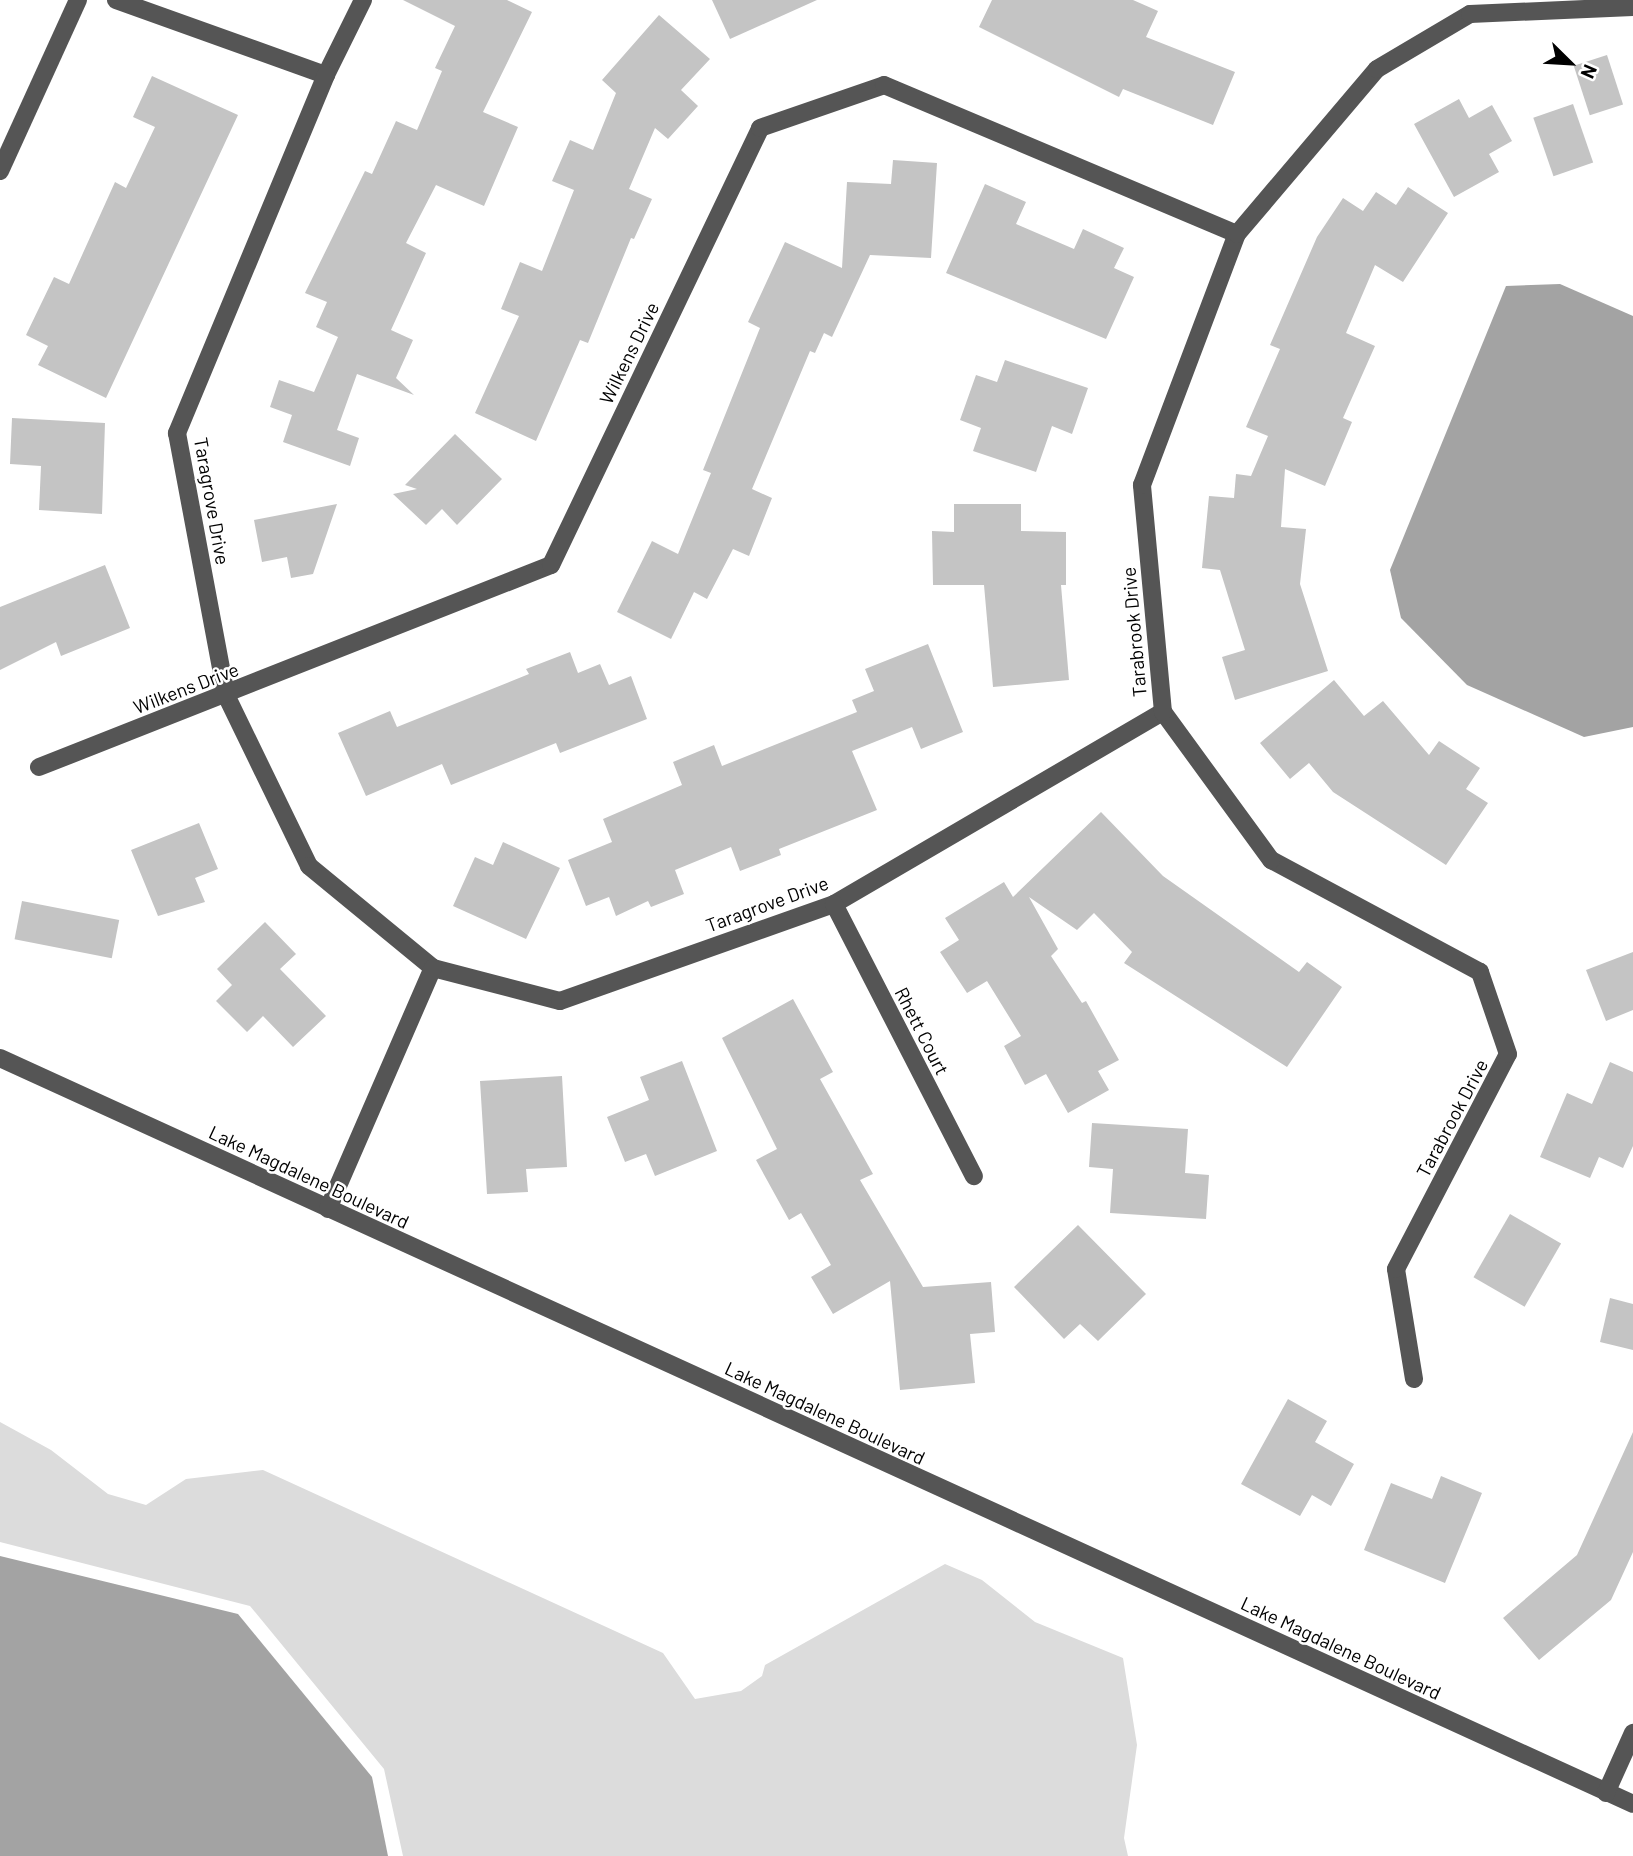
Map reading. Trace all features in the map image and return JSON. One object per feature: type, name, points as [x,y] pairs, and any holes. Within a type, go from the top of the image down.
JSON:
[{"type":"street","points":[[0,171],[78,0]]},
{"type":"street","points":[[116,0],[326,75]]},
{"type":"street","name":"Taragrove Drive","points":[[363,0],[326,75],[177,433],[226,695],[309,866],[433,968],[560,1001],[834,904],[1163,712]]},
{"type":"street","name":"Tarabrook Drive","points":[[1414,1379],[1396,1269],[1508,1055],[1480,972],[1270,860],[1163,712],[1142,485],[1237,234],[1377,69],[1466,7],[1633,7]]},
{"type":"street","name":"Wilkens Drive","points":[[39,767],[551,565],[760,128],[884,85],[1237,234]]},
{"type":"street","name":"Rhett Court","points":[[834,904],[974,1176]]},
{"type":"street","points":[[328,1209],[433,968]]},
{"type":"street","name":"Lake Magdalene Boulevard","points":[[0,1058],[1633,1804]]},
{"type":"street","points":[[1606,1793],[1633,1733]]},
{"type":"shaded area","points":[[1560,284],[1633,316],[1633,727],[1584,737],[1467,685],[1401,618],[1390,570],[1506,286]]},
{"type":"shaded area","points":[[0,1422],[51,1450],[108,1494],[146,1505],[186,1479],[263,1470],[663,1653],[695,1699],[741,1691],[762,1676],[765,1665],[945,1564],[982,1580],[1035,1622],[1123,1658],[1137,1745],[1124,1838],[1128,1856],[403,1856],[384,1769],[250,1606],[0,1542]]},
{"type":"shaded area","points":[[0,1556],[238,1614],[372,1777],[388,1856],[0,1856]]},
{"type":"building","points":[[403,0],[507,0],[532,12],[483,112],[518,127],[484,206],[436,185],[406,243],[426,253],[391,330],[413,340],[396,378],[414,395],[357,374],[337,430],[359,438],[350,466],[283,442],[292,415],[270,407],[279,380],[314,392],[338,337],[316,327],[327,302],[305,293],[365,171],[372,174],[396,121],[417,130],[442,71],[435,68],[455,26]]},
{"type":"building","points":[[712,0],[817,0],[730,39]]},
{"type":"building","points":[[992,0],[1133,0],[1158,11],[1146,37],[1235,72],[1213,125],[1123,89],[1119,97],[979,27]]},
{"type":"building","points":[[659,15],[710,59],[681,90],[698,106],[668,139],[655,128],[629,189],[652,199],[634,239],[631,238],[588,343],[580,340],[536,441],[475,413],[519,316],[501,309],[520,262],[542,271],[574,190],[552,181],[570,140],[593,150],[616,93],[602,80]]},
{"type":"building","points":[[1607,55],[1623,104],[1590,115],[1574,66]]},
{"type":"building","points":[[152,76],[238,115],[106,398],[38,365],[48,346],[26,335],[54,277],[69,284],[115,182],[126,188],[155,127],[133,117]]},
{"type":"building","points":[[1459,99],[1469,118],[1492,105],[1512,141],[1489,154],[1499,172],[1454,197],[1414,124]]},
{"type":"building","points":[[1573,104],[1593,163],[1553,176],[1533,118]]},
{"type":"building","points":[[893,160],[937,163],[931,258],[870,255],[832,337],[824,333],[815,353],[810,351],[752,489],[772,498],[749,556],[733,549],[707,599],[694,592],[671,639],[617,612],[652,541],[678,554],[711,473],[703,470],[760,328],[748,322],[785,242],[842,268],[847,182],[891,184]]},
{"type":"building","points":[[985,184],[1026,202],[1016,224],[1074,249],[1083,229],[1124,248],[1114,268],[1134,277],[1106,339],[946,273]]},
{"type":"building","points":[[1408,187],[1448,213],[1403,282],[1375,265],[1346,333],[1375,346],[1343,418],[1352,422],[1325,486],[1285,469],[1281,527],[1306,529],[1300,584],[1328,671],[1235,700],[1222,657],[1245,650],[1220,570],[1202,568],[1209,496],[1234,498],[1236,474],[1251,476],[1268,436],[1246,427],[1280,349],[1270,345],[1317,237],[1343,198],[1363,211],[1376,192],[1396,205]]},
{"type":"building","points":[[1005,360],[1088,388],[1072,434],[1052,426],[1036,472],[973,451],[981,428],[960,420],[976,375],[997,382]]},
{"type":"building","points":[[12,418],[105,423],[102,514],[39,510],[41,466],[10,464]]},
{"type":"building","points":[[455,434],[502,479],[457,525],[442,509],[426,525],[393,494],[417,489],[405,485]]},
{"type":"building","points":[[337,504],[313,574],[291,578],[287,557],[262,562],[254,520]]},
{"type":"building","points":[[954,504],[1021,504],[1021,531],[1066,532],[1066,585],[1061,585],[1069,680],[993,687],[984,585],[933,585],[932,531],[954,532]]},
{"type":"building","points":[[105,565],[130,628],[61,656],[56,642],[0,670],[0,607]]},
{"type":"building","points":[[928,644],[963,732],[921,749],[912,727],[852,751],[877,810],[779,849],[781,855],[740,871],[731,847],[675,870],[684,894],[651,907],[648,901],[616,916],[609,897],[586,906],[568,860],[612,842],[603,819],[682,785],[673,762],[714,745],[722,766],[857,712],[852,700],[874,691],[865,669]]},
{"type":"building","points":[[570,652],[578,673],[600,664],[609,685],[631,676],[647,719],[560,753],[556,743],[451,785],[442,764],[366,796],[338,733],[390,711],[397,727],[529,674],[526,669]]},
{"type":"building","points":[[1334,680],[1364,716],[1383,701],[1429,755],[1439,741],[1480,768],[1466,789],[1488,803],[1446,865],[1333,792],[1309,763],[1290,779],[1260,743]]},
{"type":"building","points":[[1101,812],[1163,876],[1299,972],[1307,962],[1342,987],[1287,1067],[1124,963],[1132,952],[1094,913],[1077,930],[1029,897],[1058,949],[1051,956],[1082,1003],[1086,1001],[1119,1060],[1098,1071],[1109,1090],[1068,1113],[1046,1074],[1025,1085],[1004,1046],[1021,1036],[987,981],[967,993],[940,952],[959,940],[945,918],[1004,882],[1013,897]]},
{"type":"building","points":[[199,823],[218,869],[195,878],[205,902],[158,916],[131,850]]},
{"type":"building","points":[[503,842],[560,868],[526,939],[453,906],[475,857],[493,865]]},
{"type":"building","points":[[22,901],[119,920],[112,958],[15,939]]},
{"type":"building","points":[[265,922],[296,954],[280,969],[326,1016],[293,1047],[263,1016],[247,1032],[216,1001],[232,985],[217,969]]},
{"type":"building","points":[[1633,952],[1633,1010],[1606,1021],[1586,970]]},
{"type":"building","points":[[793,999],[833,1072],[820,1079],[873,1174],[860,1180],[923,1287],[991,1282],[995,1332],[970,1334],[975,1383],[900,1390],[890,1281],[833,1314],[811,1277],[831,1265],[801,1213],[789,1220],[756,1160],[777,1149],[722,1038]]},
{"type":"building","points":[[682,1061],[717,1151],[655,1176],[646,1154],[625,1162],[607,1117],[649,1100],[640,1077]]},
{"type":"building","points":[[1610,1062],[1633,1072],[1633,1146],[1623,1168],[1599,1157],[1590,1178],[1540,1157],[1567,1093],[1592,1104]]},
{"type":"building","points":[[562,1076],[567,1167],[526,1169],[528,1192],[487,1194],[480,1081]]},
{"type":"building","points":[[1092,1123],[1188,1129],[1185,1173],[1209,1175],[1206,1219],[1110,1213],[1113,1169],[1089,1167]]},
{"type":"building","points":[[1510,1214],[1561,1244],[1525,1307],[1474,1277]]},
{"type":"building","points":[[1078,1225],[1146,1294],[1098,1341],[1080,1324],[1064,1339],[1014,1287]]},
{"type":"building","points":[[1610,1298],[1633,1304],[1633,1350],[1600,1342]]},
{"type":"building","points":[[1288,1399],[1327,1421],[1315,1442],[1354,1464],[1331,1506],[1312,1495],[1300,1516],[1241,1484]]},
{"type":"building","points":[[1633,1432],[1633,1552],[1611,1600],[1539,1660],[1503,1618],[1577,1555]]},
{"type":"building","points":[[1441,1476],[1482,1493],[1445,1583],[1364,1550],[1391,1483],[1432,1499]]}]
